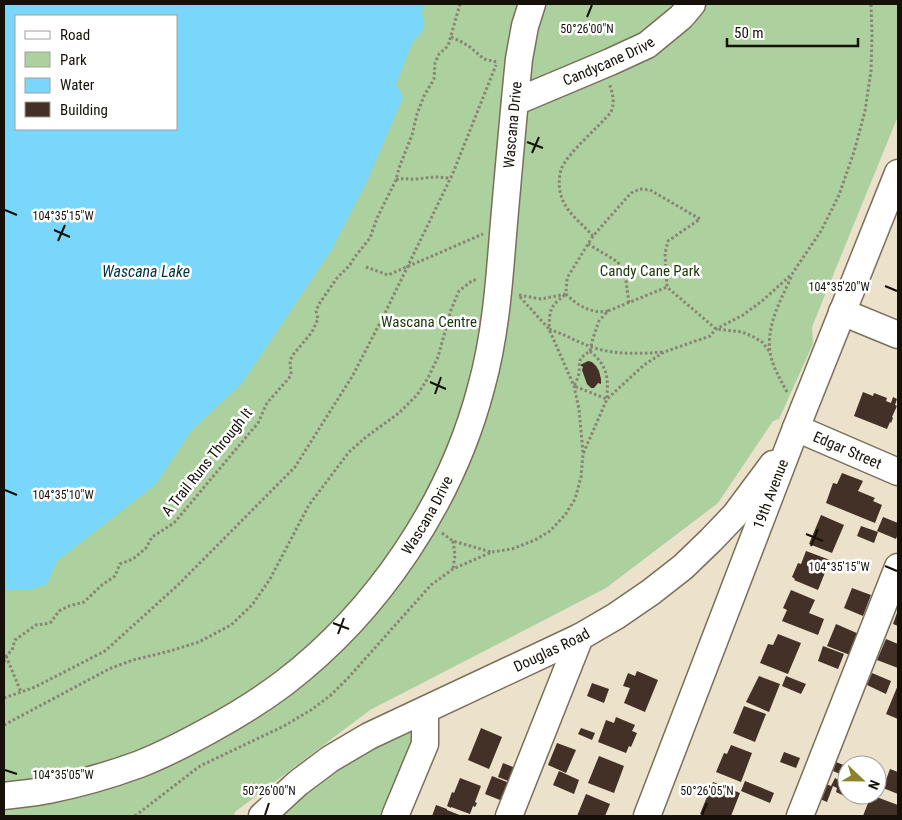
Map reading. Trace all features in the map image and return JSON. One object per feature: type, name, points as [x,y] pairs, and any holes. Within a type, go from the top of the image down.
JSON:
[{"type":"street","name":"Wascana Drive","points":[[4,796],[48,790],[142,763],[189,741],[242,712],[284,683],[322,651],[362,611],[398,564],[426,520],[449,478],[481,388],[493,332],[499,286],[519,60],[525,26],[532,4]]},
{"type":"street","name":"Candycane Drive","points":[[515,102],[647,45],[692,4]]},
{"type":"street","name":"19th Avenue","points":[[647,816],[796,428],[896,184]]},
{"type":"street","points":[[842,312],[898,335]]},
{"type":"street","name":"Edgar Street","points":[[796,428],[898,472]]},
{"type":"street","name":"Douglas Road","points":[[262,816],[298,783],[330,759],[369,736],[580,637],[616,616],[651,592],[683,567],[735,514],[771,468],[796,428]]},
{"type":"street","points":[[805,815],[898,567]]},
{"type":"street","points":[[508,816],[580,637]]},
{"type":"street","points":[[395,816],[425,744],[424,710]]},
{"type":"path","name":"A Trail Runs Through It","points":[[4,662],[19,636],[36,625],[51,622],[59,611],[68,606],[84,602],[115,576],[120,564],[133,559],[146,548],[152,537],[174,523],[258,423],[267,403],[289,378],[292,356],[312,332],[318,318],[316,312],[319,304],[337,278],[350,265],[370,238],[377,218],[396,180],[398,168],[412,135],[424,96],[434,78],[435,63],[439,54],[448,46],[460,4]]},
{"type":"path","points":[[807,402],[788,395],[776,371],[770,352],[770,334],[776,309],[792,274],[821,231],[839,196],[854,152],[865,110],[871,71],[871,4]]},
{"type":"path","points":[[451,37],[470,47],[484,59],[497,62]]},
{"type":"path","points":[[4,698],[35,687],[105,651],[179,584],[295,467],[353,375],[408,266],[451,178],[499,54]]},
{"type":"path","points":[[496,80],[497,62]]},
{"type":"path","points":[[593,236],[572,214],[563,201],[559,180],[562,169],[570,156],[611,112],[613,95],[609,83],[610,62]]},
{"type":"path","points":[[396,180],[402,178],[416,180],[437,176],[451,178]]},
{"type":"path","points":[[667,287],[608,311],[592,311],[573,302],[566,294],[567,278],[593,236],[631,193],[640,189],[650,190],[700,220],[668,241],[665,253],[667,287],[716,329],[742,332],[752,336],[762,342],[770,352]]},
{"type":"path","points":[[366,267],[388,275],[485,234]]},
{"type":"path","points":[[588,244],[618,262],[626,281],[629,302]]},
{"type":"path","points":[[607,399],[644,364],[664,352],[710,336],[716,329],[743,315],[762,301],[792,274]]},
{"type":"path","points":[[4,724],[109,668],[199,642],[231,625],[252,605],[270,579],[309,505],[350,452],[398,413],[416,395],[428,378],[438,357],[451,310],[459,291],[473,280],[541,299],[566,294]]},
{"type":"path","points":[[499,286],[549,330],[610,352],[644,354],[664,352]]},
{"type":"path","points":[[135,816],[200,766],[284,726],[311,710],[348,678],[431,585],[453,568],[492,552],[512,549],[535,540],[550,531],[565,515],[575,499],[581,477],[584,454],[579,409],[574,386],[549,330],[550,312],[556,302],[566,294]]},
{"type":"path","points":[[584,454],[607,399],[605,370],[600,360],[590,351],[590,346],[599,321],[608,311]]},
{"type":"path","points":[[574,386],[578,376],[578,363],[583,355],[590,351]]},
{"type":"path","points":[[574,386],[607,399]]},
{"type":"path","points":[[426,520],[453,541],[492,552]]},
{"type":"path","points":[[453,541],[455,555],[453,568]]},
{"type":"path","points":[[6,656],[21,692]]},
{"type":"green space","name":"Wascana Centre","points":[[4,4],[898,4],[898,116],[812,327],[813,344],[779,419],[773,421],[718,503],[606,588],[370,710],[236,811],[233,816],[4,816]]},
{"type":"green space","points":[[408,726],[417,732],[384,816],[274,816],[339,765]]},
{"type":"water","name":"Wascana Lake","points":[[4,4],[425,4],[422,11],[424,29],[412,43],[396,84],[403,97],[368,179],[332,249],[242,383],[191,431],[156,484],[57,561],[47,584],[29,590],[4,590]]},
{"type":"building","points":[[588,361],[596,366],[601,379],[601,384],[598,383],[594,388],[587,384],[582,370],[583,367],[580,365]]},
{"type":"building","points":[[863,392],[873,396],[874,393],[887,398],[886,401],[891,403],[893,397],[897,399],[893,418],[887,429],[854,416]]},
{"type":"building","points":[[842,473],[863,481],[858,491],[875,498],[873,501],[882,505],[875,523],[826,503],[833,483],[837,484]]},
{"type":"building","points":[[821,515],[844,525],[832,553],[809,544]]},
{"type":"building","points":[[883,517],[898,523],[896,539],[877,531]]},
{"type":"building","points":[[861,526],[878,532],[874,543],[857,536]]},
{"type":"building","points":[[806,551],[830,560],[818,590],[794,580],[792,577],[798,563],[801,564]]},
{"type":"building","points":[[852,588],[871,595],[863,616],[844,608]]},
{"type":"building","points":[[791,590],[815,600],[809,613],[824,619],[818,635],[782,621],[787,610],[783,608]]},
{"type":"building","points":[[898,610],[898,626],[893,624]]},
{"type":"building","points":[[836,624],[859,634],[850,655],[827,646]]},
{"type":"building","points":[[778,634],[801,643],[788,674],[760,663],[768,644],[773,645]]},
{"type":"building","points":[[886,639],[898,644],[898,668],[877,660]]},
{"type":"building","points":[[823,646],[844,654],[838,669],[818,661]]},
{"type":"building","points":[[637,671],[658,680],[645,712],[624,703],[630,688],[623,686],[628,673],[635,676]]},
{"type":"building","points":[[872,673],[891,681],[886,694],[867,685]]},
{"type":"building","points":[[759,676],[780,684],[769,712],[746,702]]},
{"type":"building","points":[[786,676],[806,684],[801,694],[782,686]]},
{"type":"building","points":[[592,683],[609,689],[604,703],[587,696]]},
{"type":"building","points":[[898,685],[898,719],[886,714]]},
{"type":"building","points":[[744,706],[766,714],[755,742],[733,733]]},
{"type":"building","points":[[616,717],[635,725],[632,731],[637,733],[626,753],[598,742],[606,720],[614,723]]},
{"type":"building","points":[[481,728],[502,737],[489,769],[468,760]]},
{"type":"building","points":[[581,728],[595,733],[592,740],[578,734]]},
{"type":"building","points":[[557,743],[576,750],[566,773],[548,765]]},
{"type":"building","points":[[731,745],[752,753],[741,782],[716,772],[724,753],[727,754]]},
{"type":"building","points":[[784,752],[800,758],[796,768],[780,762]]},
{"type":"building","points":[[599,756],[624,766],[614,793],[588,783]]},
{"type":"building","points":[[836,762],[837,773],[833,771]]},
{"type":"building","points":[[503,763],[518,769],[513,783],[498,777]]},
{"type":"building","points":[[890,769],[898,772],[898,794],[887,790],[887,777]]},
{"type":"building","points":[[559,771],[579,780],[574,794],[553,785]]},
{"type":"building","points":[[492,776],[512,784],[505,802],[485,794]]},
{"type":"building","points":[[460,778],[481,786],[475,802],[477,803],[475,807],[473,806],[470,814],[447,806]]},
{"type":"building","points":[[835,778],[837,779],[837,788],[833,786],[827,802],[820,799],[826,784],[831,786]]},
{"type":"building","points":[[745,781],[774,793],[770,803],[741,791]]},
{"type":"building","points":[[713,782],[740,793],[731,816],[705,816],[700,814]]},
{"type":"building","points":[[586,794],[610,804],[605,816],[577,816]]},
{"type":"building","points":[[887,801],[898,805],[898,816],[863,816],[867,805],[887,805]]},
{"type":"building","points":[[436,805],[447,809],[462,816],[432,816]]},
{"type":"park label","name":"Candy Cane Park","points":[[650,271]]}]
